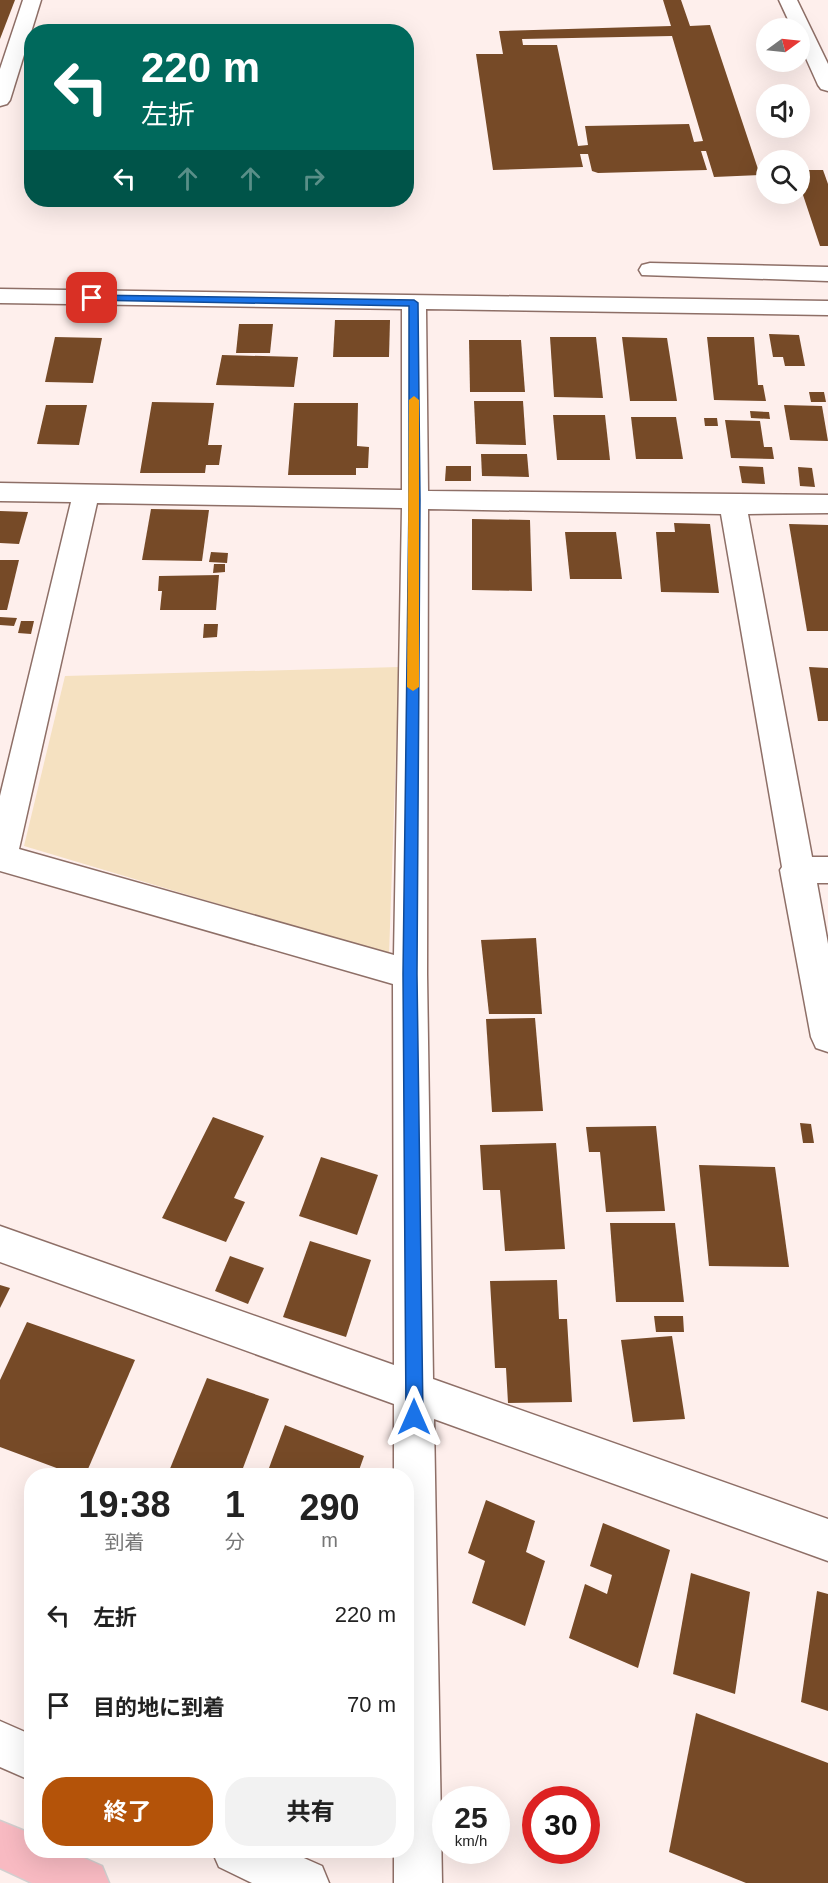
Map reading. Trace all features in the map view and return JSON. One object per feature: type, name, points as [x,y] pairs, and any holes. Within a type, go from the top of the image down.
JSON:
[{"type":"highway","points":[[0,1844],[24,1855]]},
{"type":"highway","points":[[31,1858],[85,1883]]},
{"type":"street","points":[[24,24],[32,0]]},
{"type":"street","points":[[788,0],[826,77]]},
{"type":"street","points":[[0,100],[24,25]]},
{"type":"street","points":[[650,270],[828,274]]},
{"type":"street","points":[[0,296],[828,308]]},
{"type":"street","points":[[414,303],[415,500],[410,974],[418,1883]]},
{"type":"street","points":[[0,492],[733,505],[828,504]]},
{"type":"street","points":[[86,495],[1,858],[410,974]]},
{"type":"street","points":[[733,505],[796,870],[828,1037]]},
{"type":"street","points":[[796,870],[828,870]]},
{"type":"street","points":[[0,1245],[828,1540]]},
{"type":"street","points":[[0,1744],[24,1755]]},
{"type":"street","points":[[250,1858],[305,1883]]},
{"type":"shaded area","points":[[399,667],[389,955],[24,846],[65,676]]},
{"type":"building","points":[[0,0],[15,0],[0,39]]},
{"type":"building","points":[[663,0],[681,0],[690,26],[710,25],[756,163],[756,175],[714,177],[706,151],[701,151],[707,170],[598,173],[592,171],[588,154],[580,154],[583,167],[493,170],[476,54],[503,54],[499,31],[671,26]],"holes":[[[672,36],[703,141],[694,142],[689,124],[585,126],[588,145],[578,146],[557,45],[523,45],[522,39]]]},
{"type":"building","points":[[810,170],[823,170],[828,184],[828,246],[820,246],[806,204],[810,204]]},
{"type":"building","points":[[335,320],[390,320],[389,357],[333,357]]},
{"type":"building","points":[[239,324],[273,324],[270,353],[236,353]]},
{"type":"building","points":[[769,334],[799,335],[805,366],[785,366],[783,357],[773,357]]},
{"type":"building","points":[[55,337],[102,338],[93,383],[45,382]]},
{"type":"building","points":[[550,337],[596,337],[603,398],[554,397]]},
{"type":"building","points":[[622,337],[667,338],[677,401],[630,401]]},
{"type":"building","points":[[707,337],[754,337],[758,385],[763,385],[766,401],[714,400]]},
{"type":"building","points":[[469,340],[521,340],[525,392],[470,392]]},
{"type":"building","points":[[222,355],[298,357],[294,387],[216,385]]},
{"type":"building","points":[[809,392],[824,392],[826,402],[811,402]]},
{"type":"building","points":[[474,401],[523,401],[526,445],[476,444]]},
{"type":"building","points":[[152,402],[214,403],[208,445],[222,445],[219,465],[206,465],[205,473],[140,473]]},
{"type":"building","points":[[294,403],[358,403],[357,446],[369,447],[368,468],[356,468],[356,475],[288,475]]},
{"type":"building","points":[[46,405],[87,405],[79,445],[37,444]]},
{"type":"building","points":[[784,405],[822,406],[828,441],[790,440]]},
{"type":"building","points":[[750,411],[769,412],[770,419],[751,418]]},
{"type":"building","points":[[553,415],[605,415],[610,460],[557,460]]},
{"type":"building","points":[[631,417],[676,417],[683,459],[636,459]]},
{"type":"building","points":[[704,418],[717,418],[718,426],[705,426]]},
{"type":"building","points":[[725,420],[760,421],[764,447],[772,447],[774,459],[731,458]]},
{"type":"building","points":[[481,454],[527,454],[529,477],[482,476]]},
{"type":"building","points":[[446,466],[471,466],[471,481],[445,481]]},
{"type":"building","points":[[739,466],[763,467],[765,484],[742,483]]},
{"type":"building","points":[[798,467],[812,468],[815,487],[800,486]]},
{"type":"building","points":[[151,509],[209,510],[202,561],[142,560]]},
{"type":"building","points":[[0,511],[28,512],[19,544],[0,543]]},
{"type":"building","points":[[472,519],[530,520],[532,591],[472,590]]},
{"type":"building","points":[[674,523],[710,524],[719,593],[661,592],[656,532],[675,532]]},
{"type":"building","points":[[789,524],[828,525],[828,631],[807,631]]},
{"type":"building","points":[[565,532],[616,532],[622,579],[570,579]]},
{"type":"building","points":[[211,552],[228,553],[227,563],[209,562]]},
{"type":"building","points":[[0,560],[19,560],[7,610],[0,610]]},
{"type":"building","points":[[214,564],[225,564],[225,572],[213,573]]},
{"type":"building","points":[[219,575],[216,610],[160,610],[162,591],[158,591],[159,576]]},
{"type":"building","points":[[0,617],[17,618],[14,626],[0,625]]},
{"type":"building","points":[[21,621],[34,621],[31,634],[18,633]]},
{"type":"building","points":[[204,624],[218,624],[217,637],[203,638]]},
{"type":"building","points":[[809,667],[828,668],[828,721],[818,721]]},
{"type":"building","points":[[536,938],[542,1014],[489,1014],[481,940]]},
{"type":"building","points":[[535,1018],[543,1111],[492,1112],[486,1019]]},
{"type":"building","points":[[213,1117],[264,1136],[234,1198],[245,1202],[226,1242],[162,1218]]},
{"type":"building","points":[[800,1123],[811,1124],[814,1143],[803,1143]]},
{"type":"building","points":[[656,1126],[665,1211],[606,1212],[600,1152],[589,1152],[586,1127]]},
{"type":"building","points":[[556,1143],[565,1249],[505,1251],[500,1190],[483,1190],[480,1145]]},
{"type":"building","points":[[321,1157],[378,1175],[357,1235],[299,1216]]},
{"type":"building","points":[[699,1165],[775,1167],[789,1267],[709,1266]]},
{"type":"building","points":[[610,1223],[675,1223],[684,1302],[616,1302]]},
{"type":"building","points":[[310,1241],[371,1260],[346,1337],[283,1317]]},
{"type":"building","points":[[230,1256],[264,1268],[248,1304],[215,1291]]},
{"type":"building","points":[[557,1280],[559,1319],[567,1319],[572,1402],[508,1403],[506,1368],[495,1368],[490,1281]]},
{"type":"building","points":[[0,1285],[10,1288],[0,1308]]},
{"type":"building","points":[[654,1316],[683,1316],[684,1332],[656,1332]]},
{"type":"building","points":[[27,1322],[135,1360],[88,1468],[56,1468],[0,1447],[0,1380]]},
{"type":"building","points":[[672,1336],[685,1419],[633,1422],[621,1340]]},
{"type":"building","points":[[207,1378],[269,1399],[243,1468],[170,1468]]},
{"type":"building","points":[[285,1425],[364,1456],[360,1468],[269,1468]]},
{"type":"building","points":[[486,1500],[535,1521],[526,1552],[545,1561],[525,1626],[472,1603],[485,1561],[468,1553]]},
{"type":"building","points":[[603,1523],[670,1550],[638,1668],[569,1638],[585,1584],[607,1594],[612,1575],[590,1566]]},
{"type":"building","points":[[691,1573],[750,1592],[735,1694],[673,1674]]},
{"type":"building","points":[[817,1591],[828,1594],[828,1711],[801,1702]]},
{"type":"building","points":[[696,1713],[828,1763],[828,1883],[746,1883],[669,1852]]},
{"type":"slow traffic","points":[[413,687],[414,400]]},
{"type":"route","points":[[92,298],[414,303],[415,500],[410,974],[414,1417]]}]
